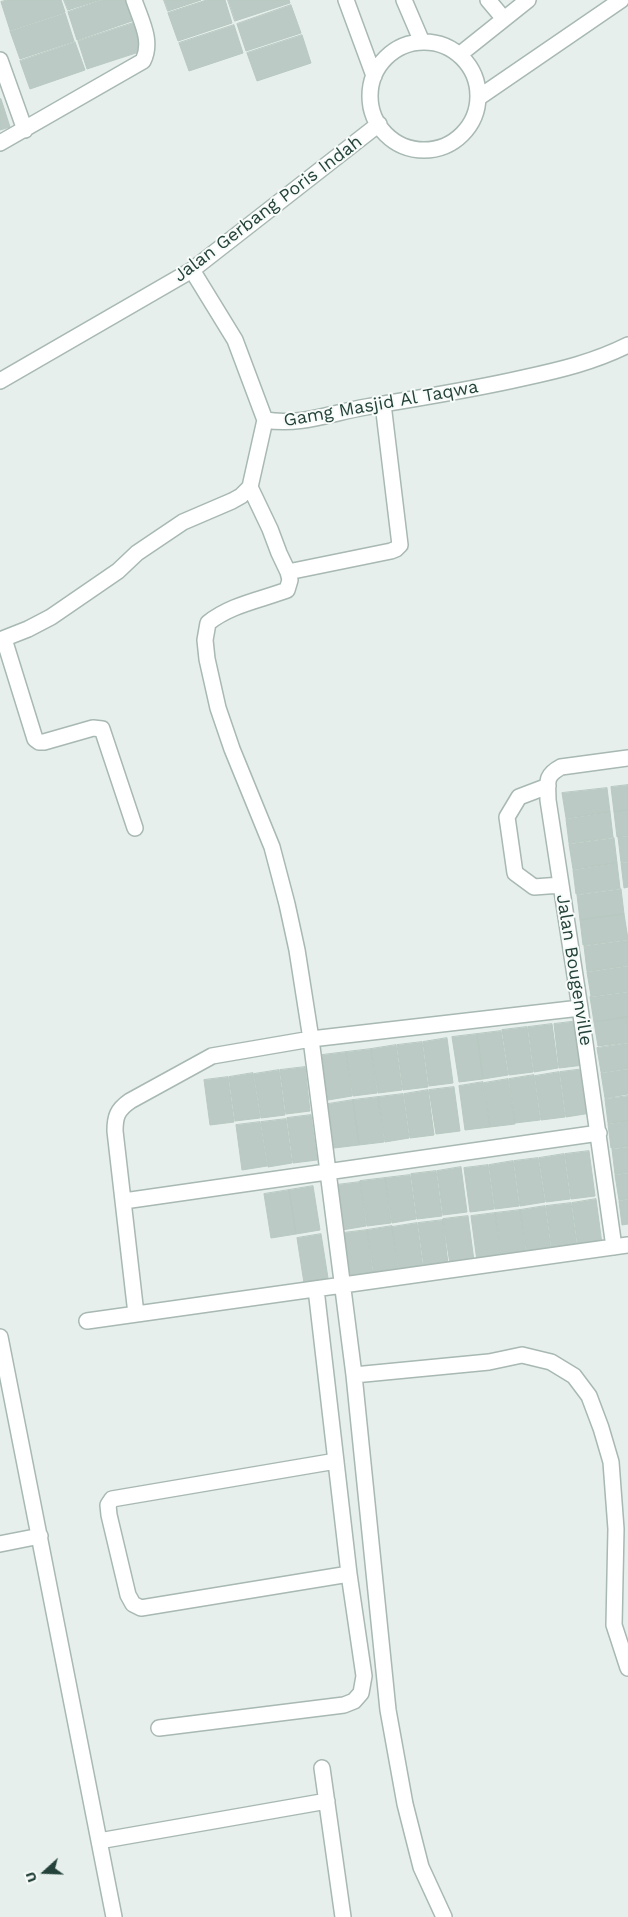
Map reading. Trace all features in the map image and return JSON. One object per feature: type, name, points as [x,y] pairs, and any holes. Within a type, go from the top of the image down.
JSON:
[{"type":"street","points":[[0,143],[143,62],[147,54],[148,42],[134,0]]},
{"type":"street","points":[[346,0],[374,76]]},
{"type":"street","points":[[404,0],[422,42]]},
{"type":"street","points":[[488,0],[504,18]]},
{"type":"street","points":[[459,55],[528,0]]},
{"type":"street","points":[[478,98],[621,0]]},
{"type":"street","points":[[422,42],[442,45],[459,55],[474,75],[478,98],[470,125],[456,139],[438,148],[411,148],[398,143],[387,135],[374,116],[370,96],[374,76],[390,54],[399,48],[422,42]]},
{"type":"street","points":[[0,60],[25,130]]},
{"type":"street","name":"Jalan Gerbang Poris Indah","points":[[0,381],[192,270],[379,124]]},
{"type":"street","name":"Gamg Masjid Al Taqwa","points":[[192,270],[234,340],[265,420],[291,423],[495,384],[577,366],[628,345]]},
{"type":"street","points":[[288,572],[391,551],[400,545],[383,404]]},
{"type":"street","points":[[135,828],[102,729],[93,728],[44,742],[39,742],[35,739],[2,640],[28,629],[51,616],[118,571],[137,553],[183,522],[241,496],[250,487],[265,420]]},
{"type":"street","points":[[250,487],[270,529],[290,580],[287,590],[220,613],[208,624],[205,640],[207,660],[218,708],[232,749],[272,847],[297,950],[311,1039],[354,1375],[388,1710],[405,1804],[421,1867],[444,1917]]},
{"type":"street","points":[[561,885],[534,887],[515,873],[507,817],[519,797],[548,786],[548,778],[551,772],[561,767],[628,758]]},
{"type":"street","name":"Jalan Bougenville","points":[[548,786],[548,800],[598,1133],[621,1246]]},
{"type":"street","points":[[136,1314],[115,1131],[116,1116],[120,1107],[212,1056],[311,1039],[580,1008]]},
{"type":"street","points":[[124,1201],[598,1133]]},
{"type":"street","points":[[87,1321],[621,1246]]},
{"type":"street","points":[[159,1728],[344,1705],[354,1701],[361,1693],[364,1676],[349,1574],[316,1289]]},
{"type":"street","points":[[0,1337],[114,1917]]},
{"type":"street","points":[[354,1375],[488,1362],[522,1355],[551,1362],[574,1376],[589,1396],[611,1462],[616,1529],[614,1624],[628,1668]]},
{"type":"street","points":[[336,1461],[112,1499],[108,1505],[109,1515],[128,1595],[133,1604],[141,1608],[349,1574]]},
{"type":"street","points":[[0,1544],[40,1536]]},
{"type":"street","points":[[322,1768],[343,1917]]},
{"type":"street","points":[[99,1841],[327,1801]]},
{"type":"building","points":[[7,0],[61,0],[65,12],[10,30],[1,2]]},
{"type":"building","points":[[64,0],[99,0],[68,10]]},
{"type":"building","points":[[102,0],[125,0],[132,21],[77,40],[68,12]]},
{"type":"building","points":[[164,0],[201,0],[168,11]]},
{"type":"building","points":[[207,0],[225,0],[232,23],[178,41],[168,13]]},
{"type":"building","points":[[228,0],[289,0],[290,3],[235,21]]},
{"type":"building","points":[[291,5],[301,33],[246,51],[237,24]]},
{"type":"building","points":[[65,13],[74,41],[20,59],[10,31]]},
{"type":"building","points":[[133,23],[142,51],[87,69],[78,41]]},
{"type":"building","points":[[234,25],[243,53],[189,71],[179,43]]},
{"type":"building","points":[[302,35],[311,63],[257,81],[247,53]]},
{"type":"building","points":[[75,42],[85,70],[30,89],[20,61]]},
{"type":"building","points":[[0,99],[10,127],[0,130]]},
{"type":"building","points":[[628,785],[628,810],[614,812],[611,787]]},
{"type":"building","points":[[607,788],[610,812],[566,818],[562,793]]},
{"type":"building","points":[[628,810],[628,835],[617,837],[614,812]]},
{"type":"building","points":[[610,812],[613,837],[569,843],[566,819]]},
{"type":"building","points":[[628,836],[628,861],[621,862],[618,837]]},
{"type":"building","points":[[614,838],[617,863],[573,869],[569,844]]},
{"type":"building","points":[[628,862],[628,887],[624,888],[621,863]]},
{"type":"building","points":[[617,863],[620,888],[576,894],[573,870]]},
{"type":"building","points":[[621,889],[624,914],[580,920],[577,895]]},
{"type":"building","points":[[624,914],[628,939],[583,945],[580,920]]},
{"type":"building","points":[[628,940],[628,965],[587,971],[584,946]]},
{"type":"building","points":[[628,966],[628,991],[591,996],[587,972]]},
{"type":"building","points":[[628,992],[628,1017],[594,1022],[590,997]]},
{"type":"building","points":[[628,1017],[628,1042],[598,1046],[594,1022]]},
{"type":"building","points":[[578,1021],[584,1065],[559,1068],[554,1024]]},
{"type":"building","points":[[552,1024],[558,1068],[534,1072],[528,1027]]},
{"type":"building","points":[[527,1027],[533,1072],[509,1075],[502,1030]]},
{"type":"building","points":[[501,1031],[508,1075],[483,1079],[477,1034]]},
{"type":"building","points":[[477,1034],[483,1079],[459,1082],[452,1037]]},
{"type":"building","points":[[447,1038],[453,1083],[429,1086],[423,1042]]},
{"type":"building","points":[[422,1042],[428,1087],[403,1090],[397,1045]]},
{"type":"building","points":[[628,1043],[628,1068],[601,1072],[597,1048]]},
{"type":"building","points":[[396,1045],[402,1090],[378,1093],[371,1049]]},
{"type":"building","points":[[371,1049],[377,1093],[353,1096],[346,1052]]},
{"type":"building","points":[[346,1052],[352,1096],[328,1100],[322,1055]]},
{"type":"building","points":[[305,1067],[310,1111],[286,1114],[280,1070]]},
{"type":"building","points":[[584,1069],[591,1113],[566,1117],[560,1072]]},
{"type":"building","points":[[628,1069],[628,1094],[605,1098],[601,1073]]},
{"type":"building","points":[[279,1070],[285,1115],[261,1118],[254,1074]]},
{"type":"building","points":[[559,1072],[565,1117],[541,1120],[535,1076]]},
{"type":"building","points":[[253,1073],[260,1118],[235,1121],[229,1077]]},
{"type":"building","points":[[534,1075],[540,1120],[515,1123],[509,1079]]},
{"type":"building","points":[[228,1077],[234,1122],[210,1125],[204,1080]]},
{"type":"building","points":[[508,1079],[515,1124],[490,1127],[484,1083]]},
{"type":"building","points":[[483,1082],[490,1127],[465,1130],[459,1086]]},
{"type":"building","points":[[454,1087],[460,1131],[436,1134],[429,1090]]},
{"type":"building","points":[[428,1090],[434,1135],[410,1138],[404,1094]]},
{"type":"building","points":[[403,1094],[409,1138],[385,1142],[378,1097]]},
{"type":"building","points":[[628,1096],[628,1121],[608,1123],[605,1099]]},
{"type":"building","points":[[378,1097],[384,1142],[359,1145],[353,1100]]},
{"type":"building","points":[[353,1100],[359,1145],[334,1148],[328,1104]]},
{"type":"building","points":[[311,1115],[317,1160],[293,1163],[287,1118]]},
{"type":"building","points":[[286,1119],[292,1163],[268,1167],[261,1122]]},
{"type":"building","points":[[628,1121],[628,1146],[611,1148],[608,1124]]},
{"type":"building","points":[[260,1122],[267,1166],[242,1170],[236,1125]]},
{"type":"building","points":[[628,1147],[628,1172],[615,1174],[612,1149]]},
{"type":"building","points":[[589,1151],[595,1196],[571,1199],[565,1154]]},
{"type":"building","points":[[564,1154],[570,1199],[546,1202],[539,1158]]},
{"type":"building","points":[[538,1158],[545,1202],[520,1206],[514,1161]]},
{"type":"building","points":[[513,1161],[519,1206],[495,1209],[489,1165]]},
{"type":"building","points":[[488,1165],[494,1209],[470,1212],[464,1168]]},
{"type":"building","points":[[461,1167],[467,1212],[443,1215],[437,1171]]},
{"type":"building","points":[[436,1171],[442,1216],[417,1219],[411,1174]]},
{"type":"building","points":[[628,1173],[628,1198],[619,1200],[615,1175]]},
{"type":"building","points":[[410,1175],[416,1219],[392,1223],[385,1178]]},
{"type":"building","points":[[385,1178],[391,1223],[367,1226],[360,1181]]},
{"type":"building","points":[[360,1182],[366,1226],[342,1230],[336,1185]]},
{"type":"building","points":[[313,1186],[320,1230],[296,1234],[289,1190]]},
{"type":"building","points":[[289,1190],[296,1234],[271,1238],[264,1194]]},
{"type":"building","points":[[596,1199],[602,1244],[578,1247],[572,1203]]},
{"type":"building","points":[[628,1199],[628,1224],[622,1225],[619,1201]]},
{"type":"building","points":[[571,1203],[577,1247],[552,1251],[546,1206]]},
{"type":"building","points":[[545,1206],[551,1250],[527,1254],[520,1210]]},
{"type":"building","points":[[520,1210],[526,1254],[502,1258],[495,1213]]},
{"type":"building","points":[[495,1213],[501,1257],[477,1261],[471,1216]]},
{"type":"building","points":[[468,1216],[474,1261],[450,1264],[443,1219]]},
{"type":"building","points":[[443,1220],[448,1264],[424,1267],[418,1223]]},
{"type":"building","points":[[417,1223],[423,1268],[399,1271],[392,1227]]},
{"type":"building","points":[[392,1226],[398,1271],[374,1274],[367,1230]]},
{"type":"building","points":[[367,1230],[373,1275],[348,1278],[343,1233]]},
{"type":"building","points":[[321,1234],[328,1278],[304,1283],[297,1238]]}]
